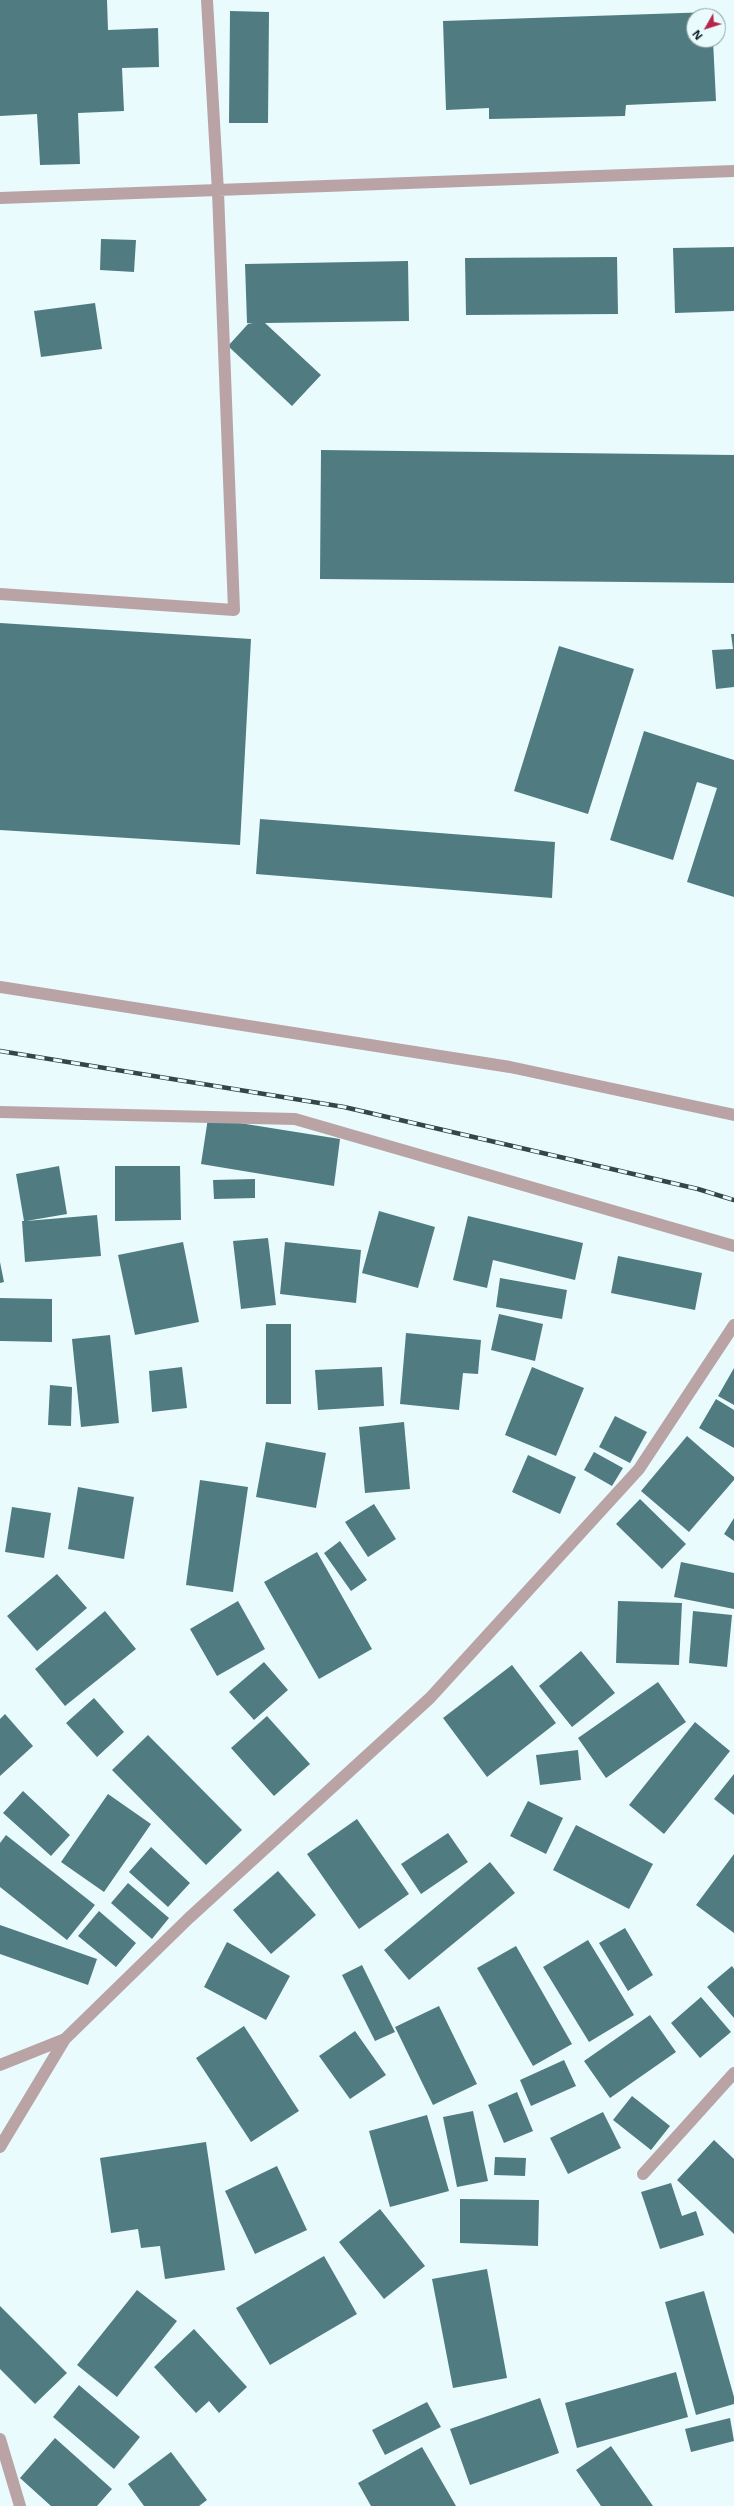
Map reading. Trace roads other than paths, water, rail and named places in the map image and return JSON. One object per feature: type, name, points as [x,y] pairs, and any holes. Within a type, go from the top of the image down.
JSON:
[{"type":"street","points":[[0,594],[234,610],[218,192],[207,0]]},
{"type":"street","points":[[0,198],[218,192],[734,171]]},
{"type":"street","points":[[0,987],[510,1067],[734,1115]]},
{"type":"street","points":[[0,1112],[295,1118],[734,1246]]},
{"type":"street","points":[[0,2147],[66,2039],[189,1918],[430,1698],[639,1469],[734,1325]]},
{"type":"street","points":[[0,2064],[66,2039]]},
{"type":"street","points":[[643,2174],[734,2073]]},
{"type":"street","points":[[0,2439],[20,2506]]},
{"type":"railway","points":[[0,1051],[344,1107],[698,1189],[734,1200]]}]
